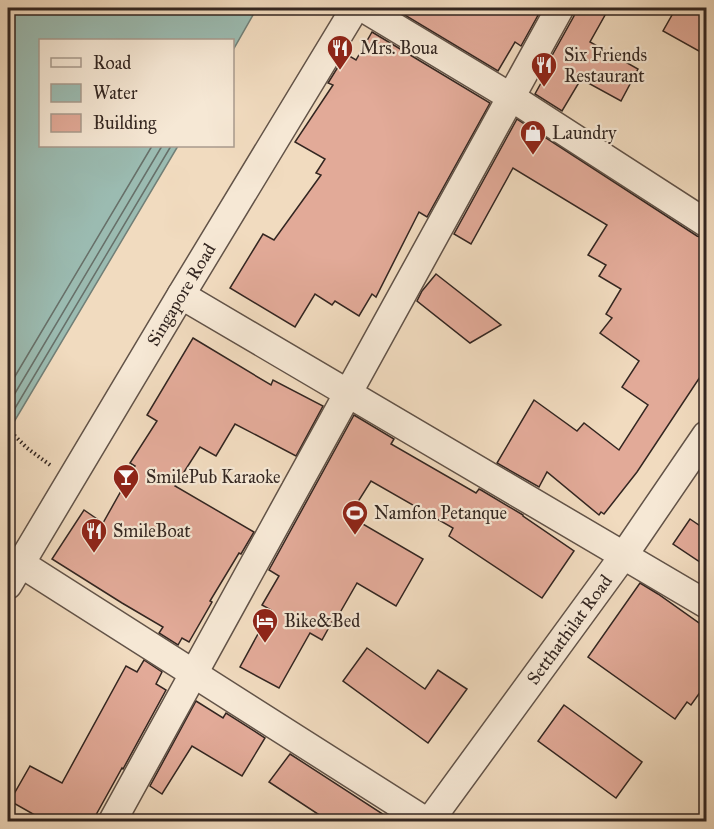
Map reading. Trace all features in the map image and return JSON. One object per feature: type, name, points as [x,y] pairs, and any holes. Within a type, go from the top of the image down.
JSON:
[{"type":"street","name":"Singapore Road","points":[[14,574],[356,8]]},
{"type":"street","points":[[363,8],[511,97],[706,223]]},
{"type":"street","points":[[112,822],[346,393],[560,8]]},
{"type":"street","points":[[181,295],[706,604]]},
{"type":"street","name":"Setthathilat Road","points":[[428,822],[624,555],[706,435]]},
{"type":"street","points":[[14,574],[193,673],[428,822]]},
{"type":"path","points":[[8,429],[27,448],[70,480]]},
{"type":"water","points":[[8,8],[257,8],[234,48],[234,39],[39,39],[39,147],[177,147],[8,432]]},
{"type":"building","points":[[393,8],[542,8],[521,46],[515,42],[498,71]]},
{"type":"building","points":[[576,8],[609,8],[590,42],[638,69],[621,101],[581,79],[562,111],[535,94],[552,63],[549,61],[574,16]]},
{"type":"building","points":[[676,8],[706,8],[706,55],[663,31]]},
{"type":"building","points":[[372,32],[490,103],[427,217],[419,212],[376,297],[372,294],[359,316],[335,301],[332,305],[315,294],[295,327],[230,288],[263,234],[274,240],[321,175],[316,173],[325,159],[295,142],[333,85],[328,83],[346,54],[356,60]]},
{"type":"building","points":[[517,119],[697,236],[706,239],[706,368],[637,472],[604,514],[601,512],[599,515],[547,472],[539,487],[497,463],[534,400],[577,431],[584,423],[619,450],[648,405],[622,387],[639,361],[600,333],[612,318],[606,314],[621,289],[599,276],[606,265],[588,255],[607,225],[513,168],[471,244],[454,234]]},
{"type":"building","points":[[436,274],[501,325],[470,343],[417,301]]},
{"type":"building","points":[[193,338],[271,385],[273,380],[323,406],[296,456],[235,424],[216,456],[200,447],[175,486],[254,532],[210,601],[212,602],[189,642],[182,638],[178,645],[159,633],[163,627],[52,559],[84,510],[103,523],[135,466],[130,463],[157,421],[147,415]]},
{"type":"building","points":[[354,415],[394,439],[391,444],[476,493],[479,489],[481,490],[523,515],[574,551],[542,598],[449,536],[453,528],[371,481],[349,516],[423,559],[396,606],[357,583],[322,640],[310,633],[279,688],[240,667],[271,610],[262,605],[279,576],[269,570]]},
{"type":"building","points":[[690,519],[706,530],[706,566],[673,544]]},
{"type":"building","points":[[640,583],[706,628],[706,684],[691,705],[687,702],[675,719],[588,657]]},
{"type":"building","points":[[367,648],[425,689],[438,670],[467,689],[428,743],[343,681]]},
{"type":"building","points":[[144,660],[162,672],[156,684],[166,690],[92,822],[47,822],[10,801],[30,766],[62,783],[126,666],[137,672]]},
{"type":"building","points":[[196,701],[223,718],[226,713],[265,738],[242,776],[192,746],[162,794],[150,786]]},
{"type":"building","points":[[564,705],[642,762],[616,798],[538,741]]},
{"type":"building","points":[[290,754],[395,822],[330,822],[269,782]]},
{"type":"place","name":"Mrs. Boua","points":[[340,71]]},
{"type":"place","name":"Six Friends Restaurant","points":[[544,88]]},
{"type":"place","name":"Laundry","points":[[533,156]]},
{"type":"place","name":"SmilePub Karaoke","points":[[126,500]]},
{"type":"place","name":"Namfon Petanque","points":[[355,536]]},
{"type":"place","name":"SmileBoat","points":[[94,554]]},
{"type":"place","name":"Bike&Bed","points":[[265,644]]}]
